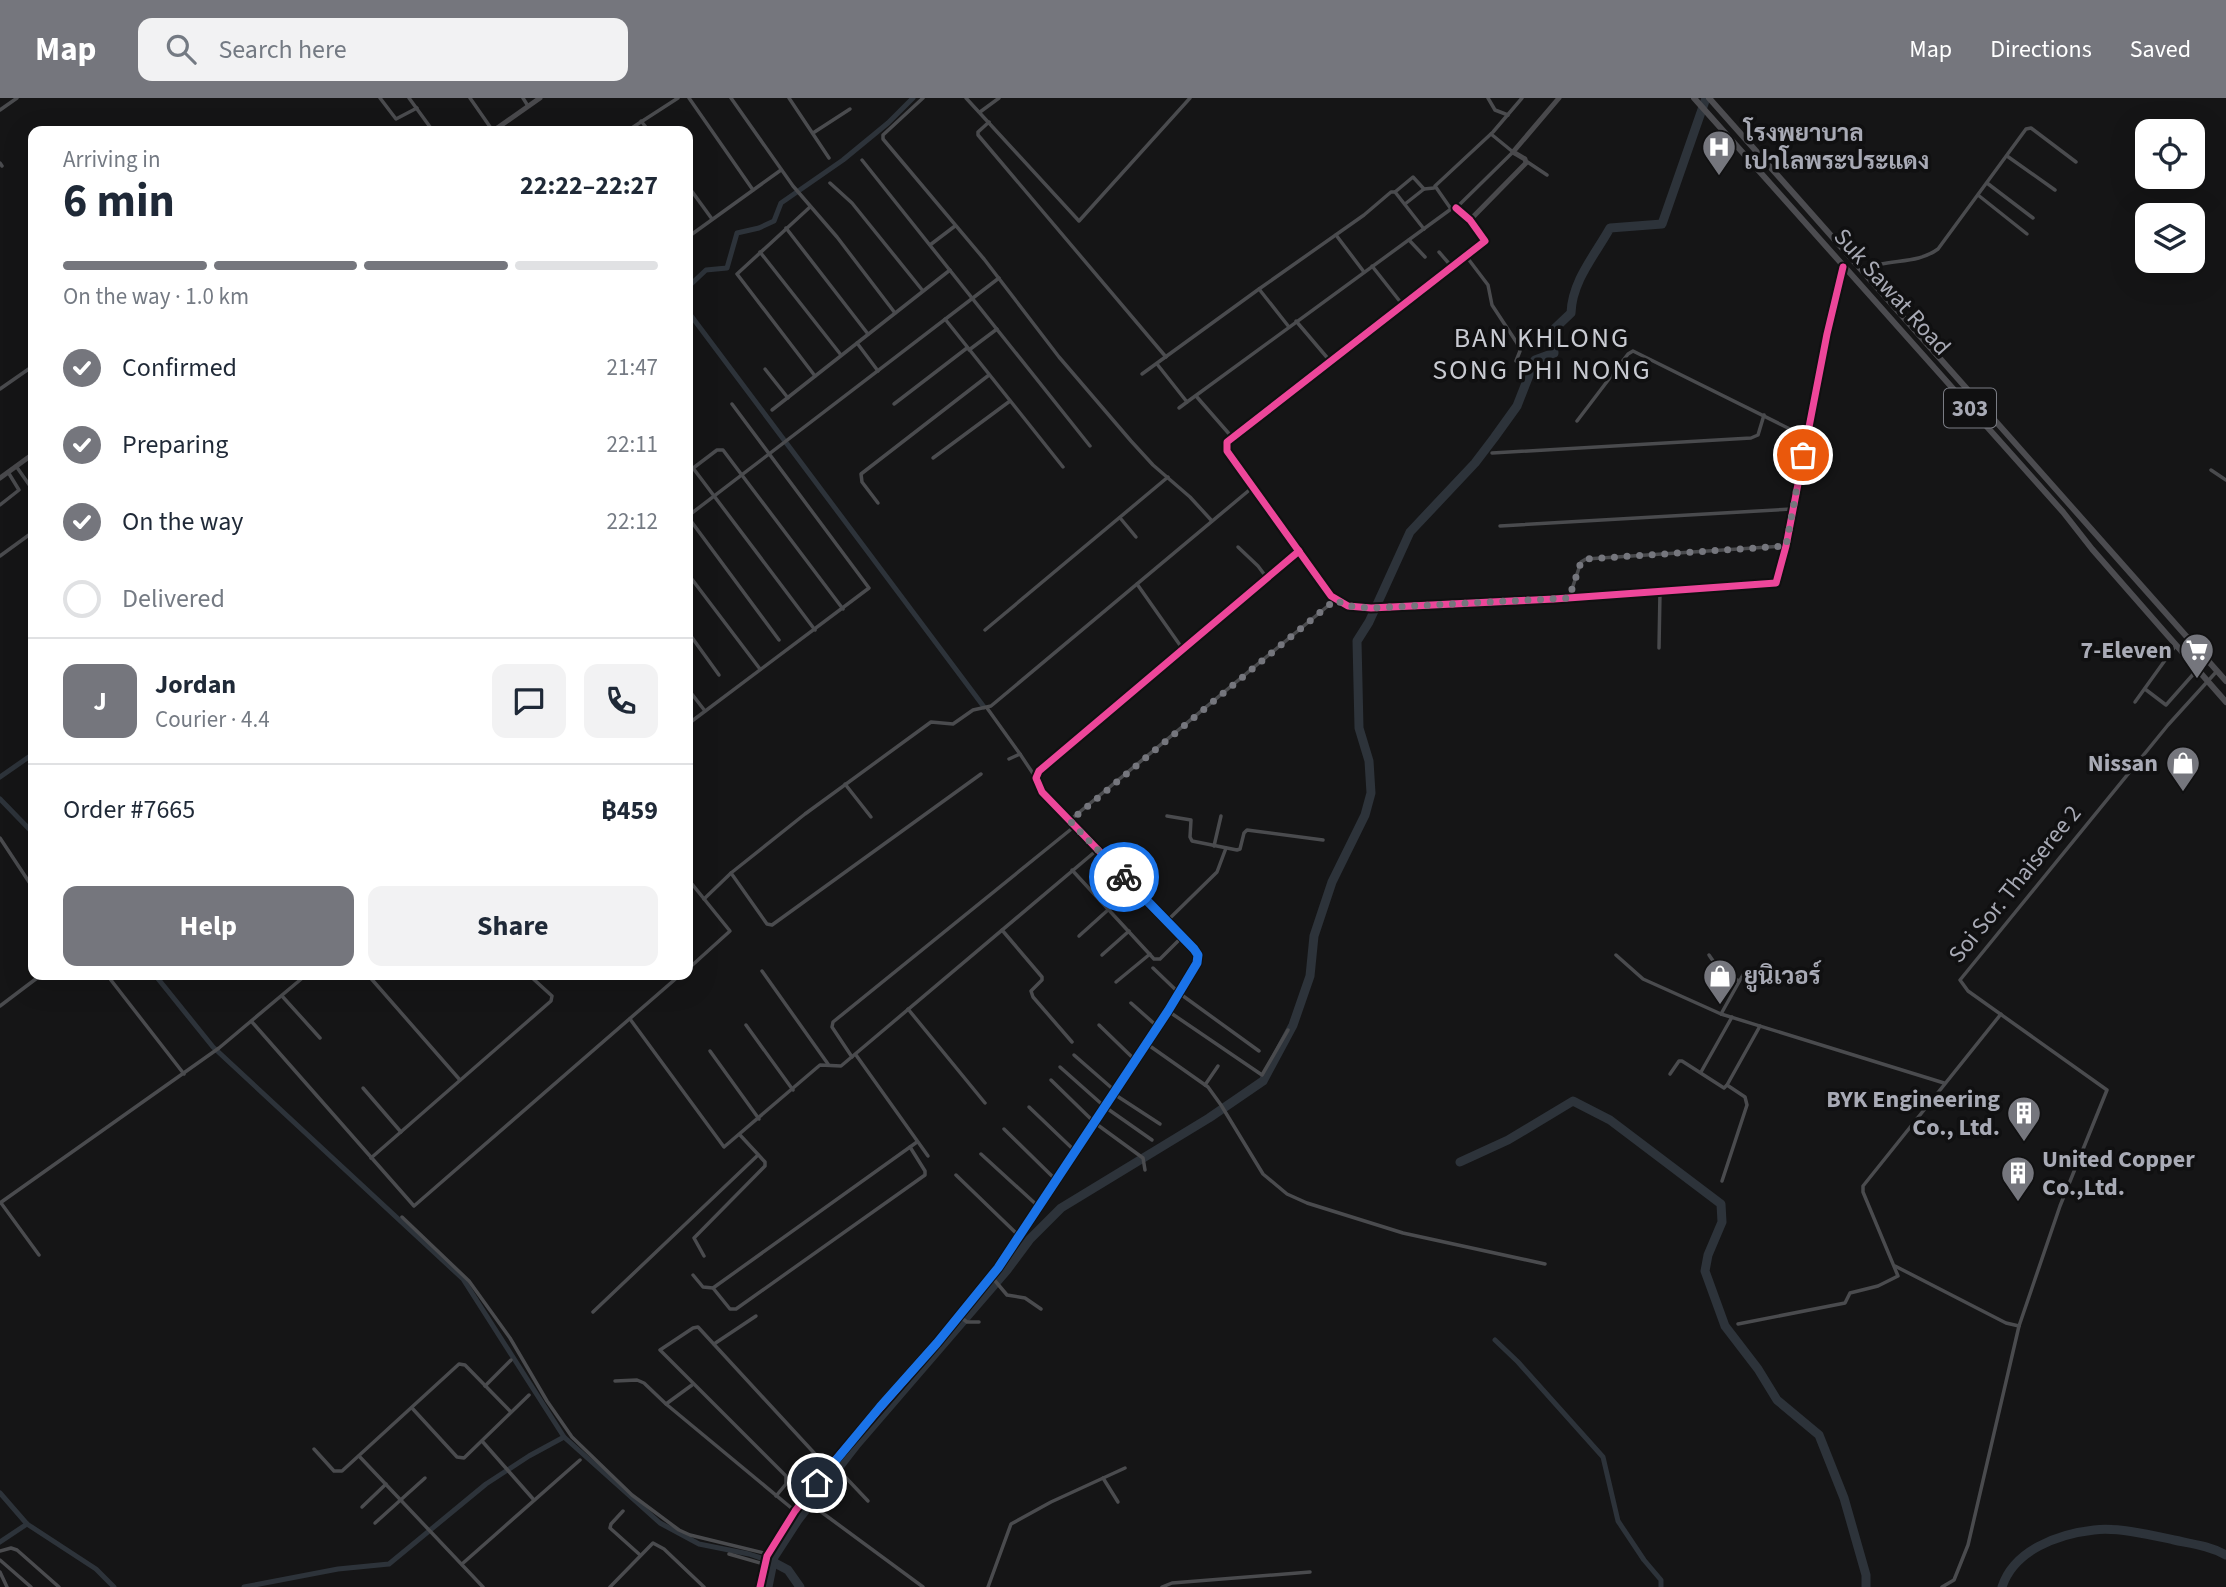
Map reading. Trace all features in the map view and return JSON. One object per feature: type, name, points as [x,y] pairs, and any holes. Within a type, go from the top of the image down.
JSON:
[{"type":"main road","name":"Suk Sawat Road","points":[[1694,98],[2063,512],[2226,702]]},
{"type":"main road","name":"Suk Sawat Road","points":[[1712,101],[2226,681]]},
{"type":"street","points":[[0,110],[17,98]]},
{"type":"street","points":[[380,98],[397,119],[417,108]]},
{"type":"street","points":[[409,98],[430,126]]},
{"type":"street","points":[[470,98],[490,126]]},
{"type":"street","points":[[523,98],[528,106]]},
{"type":"street","points":[[500,126],[540,98]]},
{"type":"street","points":[[635,126],[678,98]]},
{"type":"street","points":[[689,98],[753,190]]},
{"type":"street","points":[[731,98],[793,186],[837,237],[895,313]]},
{"type":"street","points":[[789,98],[829,158]]},
{"type":"street","points":[[923,98],[882,138],[1123,432],[1153,465],[1212,521]]},
{"type":"street","points":[[966,98],[1079,221],[1190,98]]},
{"type":"street","points":[[1488,98],[1495,110],[1508,115]]},
{"type":"street","points":[[1405,204],[1424,189],[1434,188],[1491,134],[1522,98]]},
{"type":"street","points":[[1179,408],[1454,208],[1513,152],[1559,98]]},
{"type":"street","points":[[980,112],[996,99]]},
{"type":"street","points":[[813,134],[850,109]]},
{"type":"street","points":[[642,121],[646,126]]},
{"type":"street","points":[[989,122],[978,135],[1166,357]]},
{"type":"street","points":[[1862,271],[1872,265],[1931,255],[1938,249],[2026,129],[2031,128],[2076,162]]},
{"type":"street","points":[[1491,134],[1547,175]]},
{"type":"street","points":[[2007,156],[2055,190]]},
{"type":"street","points":[[862,160],[1090,446]]},
{"type":"street","points":[[1470,220],[1526,161]]},
{"type":"street","points":[[693,232],[781,170]]},
{"type":"street","points":[[1142,374],[1413,177],[1424,189]]},
{"type":"street","points":[[831,183],[852,203],[923,291]]},
{"type":"street","points":[[1987,183],[2033,218]]},
{"type":"street","points":[[1434,188],[1470,220],[1485,241],[1231,436],[1227,442],[1227,451],[1335,600],[1348,606],[1371,608],[1569,598],[1776,583],[1786,546],[1824,346],[1843,267]]},
{"type":"street","points":[[1395,191],[1424,229]]},
{"type":"street","points":[[693,193],[712,219]]},
{"type":"street","points":[[1978,195],[2027,234]]},
{"type":"street","points":[[810,207],[738,271],[737,275],[815,376]]},
{"type":"street","points":[[930,245],[955,226]]},
{"type":"street","points":[[786,228],[868,334]]},
{"type":"street","points":[[1335,234],[1364,272]]},
{"type":"street","points":[[1409,240],[1425,257]]},
{"type":"street","points":[[760,252],[841,355]]},
{"type":"street","points":[[1439,252],[1452,267]]},
{"type":"street","points":[[1466,256],[1488,285],[1492,305],[1517,343],[1520,352],[1516,361]]},
{"type":"street","points":[[1371,266],[1403,306]]},
{"type":"street","points":[[772,411],[950,270]]},
{"type":"street","points":[[693,513],[999,278]]},
{"type":"street","points":[[1259,289],[1289,327]]},
{"type":"street","points":[[945,319],[1063,467]]},
{"type":"street","points":[[1296,321],[1330,361]]},
{"type":"street","points":[[894,404],[997,329]]},
{"type":"street","points":[[857,343],[878,371]]},
{"type":"street","points":[[1577,421],[1633,351],[1807,438]]},
{"type":"street","points":[[1157,364],[1187,402]]},
{"type":"street","points":[[0,389],[28,369]]},
{"type":"street","points":[[765,369],[788,398]]},
{"type":"street","points":[[878,503],[862,482],[862,474],[989,375]]},
{"type":"street","points":[[1196,396],[1231,436]]},
{"type":"street","points":[[933,458],[1010,401]]},
{"type":"street","points":[[693,720],[869,587],[732,404]]},
{"type":"street","points":[[1492,453],[1751,438],[1758,435],[1764,415]]},
{"type":"street","points":[[815,630],[694,468],[721,449],[843,609]]},
{"type":"street","points":[[0,478],[28,458]]},
{"type":"street","points":[[16,466],[28,483]]},
{"type":"street","points":[[2211,470],[2226,480]]},
{"type":"street","points":[[0,505],[19,490],[8,472]]},
{"type":"street","points":[[985,630],[1168,477]]},
{"type":"street","points":[[704,899],[731,873],[930,722],[953,724],[973,710],[987,708],[1253,487]]},
{"type":"street","points":[[1500,526],[1792,509]]},
{"type":"street","points":[[1121,519],[1136,537]]},
{"type":"street","points":[[693,524],[779,640]]},
{"type":"street","points":[[0,556],[28,536]]},
{"type":"street","points":[[1569,598],[1581,562],[1586,559],[1786,546]]},
{"type":"street","points":[[1238,547],[1268,578]]},
{"type":"street","points":[[1036,778],[1046,764],[1299,551]]},
{"type":"street","points":[[693,581],[760,669]]},
{"type":"street","points":[[1137,584],[1183,649]]},
{"type":"street","points":[[1659,648],[1660,592]]},
{"type":"street","points":[[1070,821],[1335,600]]},
{"type":"street","points":[[693,639],[719,675]]},
{"type":"street","points":[[2135,702],[2176,645]]},
{"type":"street","points":[[2162,710],[2197,670]]},
{"type":"street","name":"Soi Sor. Thaiseree 2","points":[[2019,1326],[2060,1206],[2107,1090],[1968,991],[1960,982],[1961,976],[2168,725],[2217,671]]},
{"type":"street","points":[[2145,689],[2166,705]]},
{"type":"street","points":[[693,695],[705,711]]},
{"type":"street","points":[[760,1587],[766,1559],[795,1511],[807,1501],[832,1466],[963,1320],[1136,1061],[1198,960],[1197,952],[1042,792],[1036,778],[987,708]]},
{"type":"street","points":[[1009,759],[1020,754]]},
{"type":"street","points":[[731,873],[767,924],[772,925],[981,774]]},
{"type":"street","points":[[845,784],[871,817]]},
{"type":"street","points":[[1167,816],[1191,820],[1191,841],[1226,848],[1240,849],[1247,830],[1323,840]]},
{"type":"street","points":[[1214,846],[1221,816]]},
{"type":"street","points":[[928,1156],[832,1027],[833,1022],[1075,826]]},
{"type":"street","points":[[0,838],[28,880]]},
{"type":"street","points":[[1166,922],[1217,872],[1226,848]]},
{"type":"street","points":[[630,1019],[724,1147],[820,1065],[838,1067],[854,1056],[1097,849]]},
{"type":"street","points":[[1072,870],[1158,960],[1182,937]]},
{"type":"street","points":[[693,885],[730,931],[693,964]]},
{"type":"street","points":[[1079,936],[1109,909]]},
{"type":"street","points":[[1002,930],[1042,977],[1031,991],[1033,996],[1072,1042]]},
{"type":"street","points":[[1102,955],[1129,931]]},
{"type":"street","points":[[1116,982],[1150,954]]},
{"type":"street","points":[[1616,955],[1643,979],[1721,1014],[1944,1083]]},
{"type":"street","points":[[1709,955],[1718,968],[1739,981]]},
{"type":"street","points":[[1153,968],[1179,993],[1259,1051]]},
{"type":"street","points":[[762,971],[829,1066]]},
{"type":"street","points":[[1721,1014],[1744,973]]},
{"type":"street","points":[[0,1006],[34,980]]},
{"type":"street","points":[[111,980],[184,1074]]},
{"type":"street","points":[[38,1255],[0,1203],[214,1052],[300,980]]},
{"type":"street","points":[[372,980],[460,1080]]},
{"type":"street","points":[[371,1158],[551,1001],[552,996],[534,980]]},
{"type":"street","points":[[252,1022],[414,1206],[675,980]]},
{"type":"street","points":[[282,996],[320,1038]]},
{"type":"street","points":[[1131,1003],[1158,1027]]},
{"type":"street","points":[[908,1009],[985,1103]]},
{"type":"street","points":[[1168,1011],[1262,1075],[1288,1030]]},
{"type":"street","points":[[1738,1324],[1845,1303],[1850,1293],[1878,1286],[1898,1276],[1863,1192],[1863,1186],[2001,1014]]},
{"type":"street","points":[[1701,1072],[1732,1017]]},
{"type":"street","points":[[1099,1025],[1136,1061]]},
{"type":"street","points":[[746,1026],[793,1090]]},
{"type":"street","points":[[1670,1074],[1679,1061],[1724,1088],[1760,1026]]},
{"type":"street","points":[[1147,1044],[1205,1084],[1264,1174],[1295,1198],[1403,1233],[1545,1264]]},
{"type":"street","points":[[710,1051],[759,1119]]},
{"type":"street","points":[[1073,1055],[1115,1092],[1160,1124]]},
{"type":"street","points":[[1205,1084],[1217,1066]]},
{"type":"street","points":[[1060,1067],[1105,1107],[1152,1140]]},
{"type":"street","points":[[1051,1080],[1094,1123],[1142,1157],[1145,1170]]},
{"type":"street","points":[[1722,1181],[1747,1105],[1745,1097],[1727,1085]]},
{"type":"street","points":[[363,1088],[401,1132]]},
{"type":"street","points":[[1029,1107],[1076,1152]]},
{"type":"street","points":[[1004,1129],[1057,1181]]},
{"type":"street","points":[[704,1256],[694,1238],[765,1166],[740,1136]]},
{"type":"street","points":[[693,1275],[704,1287],[713,1288],[917,1142]]},
{"type":"street","points":[[713,1288],[730,1309],[736,1309],[835,1241],[925,1175],[910,1147]]},
{"type":"street","points":[[981,1154],[1039,1208]]},
{"type":"street","points":[[593,1312],[758,1155]]},
{"type":"street","points":[[956,1175],[1020,1237]]},
{"type":"street","points":[[401,1217],[473,1286],[510,1338],[567,1431],[624,1489],[679,1530],[766,1559]]},
{"type":"street","points":[[1893,1265],[2006,1323],[2019,1326],[1968,1545],[1954,1580],[1950,1586],[1942,1587]]},
{"type":"street","points":[[993,1277],[1007,1295],[1025,1298],[1041,1309]]},
{"type":"street","points":[[714,1344],[756,1316]]},
{"type":"street","points":[[963,1320],[979,1322]]},
{"type":"street","points":[[776,1496],[786,1483],[786,1476],[692,1385],[660,1350],[696,1327],[868,1501]]},
{"type":"street","points":[[485,1386],[511,1360]]},
{"type":"street","points":[[314,1449],[337,1472],[342,1471],[459,1364],[465,1365],[511,1412]]},
{"type":"street","points":[[615,1381],[640,1380],[795,1511]]},
{"type":"street","points":[[666,1404],[692,1385]]},
{"type":"street","points":[[412,1408],[460,1459],[467,1456],[529,1395]]},
{"type":"street","points":[[482,1441],[535,1500]]},
{"type":"street","points":[[359,1456],[483,1587]]},
{"type":"street","points":[[462,1564],[580,1460]]},
{"type":"street","points":[[988,1587],[1011,1524],[1125,1468]]},
{"type":"street","points":[[375,1523],[425,1478]]},
{"type":"street","points":[[1103,1479],[1118,1502]]},
{"type":"street","points":[[362,1507],[386,1484]]},
{"type":"street","points":[[807,1501],[923,1587]]},
{"type":"street","points":[[623,1511],[610,1528],[639,1554]]},
{"type":"street","points":[[610,1587],[649,1544],[656,1543],[704,1587]]},
{"type":"street","points":[[0,1551],[17,1549],[59,1587]]},
{"type":"street","points":[[729,1554],[766,1559]]},
{"type":"street","points":[[0,1560],[32,1587]]},
{"type":"street","points":[[0,1572],[7,1587]]},
{"type":"street","points":[[1162,1587],[1172,1583],[1310,1572]]},
{"type":"waterway","points":[[693,282],[706,270],[727,268],[737,233],[774,221],[781,203],[843,160],[888,123],[913,98]]},
{"type":"waterway","points":[[768,1587],[774,1557],[798,1520],[857,1444],[1007,1270],[1030,1239],[1061,1208],[1209,1118],[1263,1081],[1293,1025],[1310,976],[1314,936],[1332,882],[1365,815],[1371,793],[1369,761],[1359,728],[1357,641],[1369,622],[1410,532],[1475,463],[1494,438],[1517,406],[1535,360],[1554,353],[1552,331],[1571,313],[1572,301],[1580,279],[1610,228],[1662,224],[1706,98]]},
{"type":"waterway","points":[[693,318],[984,707]]},
{"type":"waterway","points":[[0,777],[28,757]]},
{"type":"waterway","points":[[0,799],[28,828]]},
{"type":"waterway","points":[[159,980],[213,1047],[463,1279],[564,1437],[660,1523],[699,1544],[749,1554],[773,1562]]},
{"type":"waterway","points":[[1460,1162],[1508,1140],[1573,1101],[1610,1120],[1721,1204],[1722,1222],[1708,1255],[1705,1271],[1725,1326],[1758,1369],[1777,1400],[1819,1435],[1844,1498],[1866,1575],[1866,1587]]},
{"type":"waterway","points":[[1495,1340],[1603,1457],[1618,1521],[1661,1580],[1661,1587]]},
{"type":"waterway","points":[[244,1587],[338,1569],[389,1564],[486,1484],[564,1437]]},
{"type":"waterway","points":[[0,1493],[27,1524],[96,1569],[114,1587]]},
{"type":"waterway","points":[[0,1542],[27,1524]]},
{"type":"waterway","points":[[2002,1587],[2016,1563],[2027,1554],[2052,1540],[2080,1532],[2113,1530],[2145,1534],[2214,1549],[2226,1555]]},
{"type":"waterway","points":[[773,1562],[788,1570],[800,1587]]},
{"type":"cycle path","points":[[1456,208],[1470,220],[1485,241],[1227,442],[1227,451],[1331,596],[1348,606],[1371,608],[1554,599],[1776,583],[1786,546],[1827,334],[1843,267]]},
{"type":"cycle path","points":[[760,1587],[767,1556],[795,1511],[828,1468],[998,1268],[1197,963],[1198,955],[1194,949],[1042,792],[1036,778],[1039,771],[1299,551]]},
{"type":"way so far","points":[[1124,877],[1070,821],[1335,600],[1348,606],[1371,608],[1569,598],[1581,562],[1586,559],[1786,546],[1803,455]]},
{"type":"place","name":"โรงพยาบาล เปาโลพระประแดง","points":[[1719,177]]},
{"type":"place","name":"7-Eleven","points":[[2197,680]]},
{"type":"place","name":"Nissan","points":[[2183,793]]},
{"type":"place","name":"ยูนิเวอร์","points":[[1720,1006]]},
{"type":"place","name":"BYK Engineering Co., Ltd.","points":[[2024,1143]]},
{"type":"place","name":"United Copper Co.,Ltd.","points":[[2018,1203]]},
{"type":"district","name":"BAN KHLONG SONG PHI NONG","points":[[1542,354]]},
{"type":"route","points":[[817,1483],[998,1268],[1197,963],[1197,952],[1124,877]]}]
